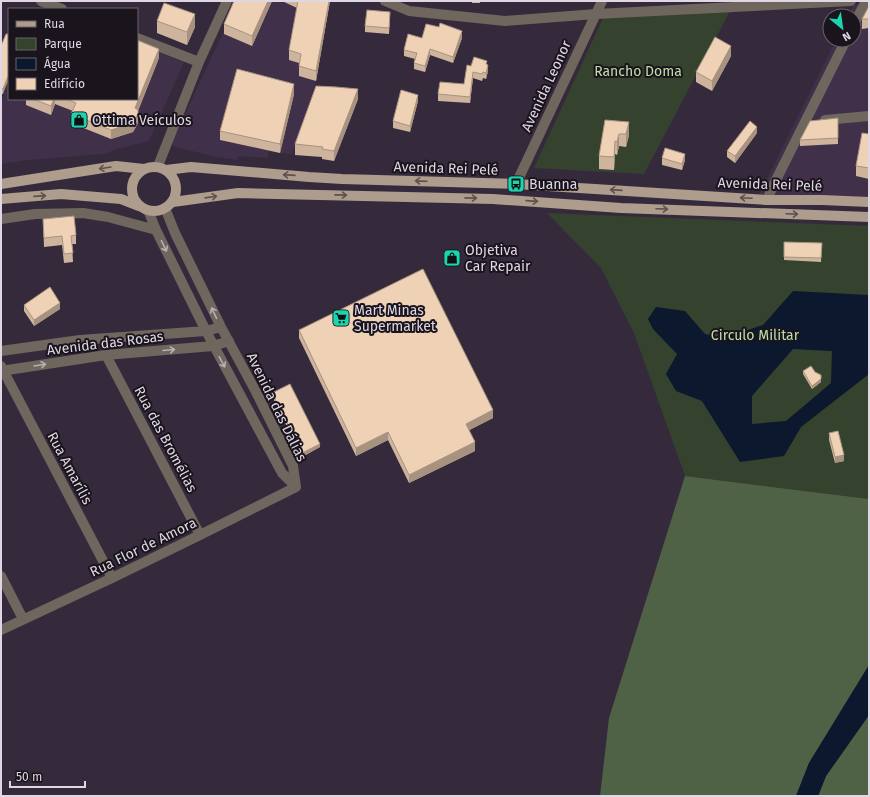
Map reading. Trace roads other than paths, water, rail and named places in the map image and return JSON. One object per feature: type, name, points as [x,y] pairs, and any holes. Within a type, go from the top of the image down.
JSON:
[{"type":"main road","points":[[1,184],[116,166],[144,169]]},
{"type":"main road","points":[[1,199],[61,194],[121,199],[144,208],[157,211],[169,205],[175,196],[176,184],[174,178],[162,168],[153,166],[144,169],[138,173],[134,180],[132,194],[135,200],[144,208]]},
{"type":"main road","name":"Avenida Rei Pelé","points":[[162,168],[191,168],[335,178],[516,184],[767,200],[869,202]]},
{"type":"main road","name":"Avenida Rei Pelé","points":[[169,205],[238,193],[494,199],[621,208],[869,217]]},
{"type":"street","points":[[41,1],[59,8]]},
{"type":"street","points":[[162,168],[199,62],[227,1]]},
{"type":"street","points":[[385,1],[409,10],[505,21],[596,14],[851,1]]},
{"type":"street","name":"Avenida Leonor","points":[[516,184],[602,1]]},
{"type":"street","points":[[138,38],[199,62]]},
{"type":"street","points":[[767,200],[842,48]]},
{"type":"street","points":[[806,121],[869,116]]},
{"type":"street","name":"Avenida das Dálias","points":[[169,205],[175,233],[221,327],[293,466],[296,487]]},
{"type":"street","name":"Avenida das Dálias","points":[[144,208],[213,346],[282,473],[296,487]]},
{"type":"street","points":[[1,219],[35,214],[83,213],[108,217],[156,230]]},
{"type":"street","name":"Avenida das Rosas","points":[[1,351],[80,340],[206,331],[221,327]]},
{"type":"street","name":"Avenida das Rosas","points":[[2,369],[106,355],[213,346],[229,341]]},
{"type":"street","name":"Rua das Bromélias","points":[[106,355],[200,535]]},
{"type":"street","name":"Rua Amarílis","points":[[2,369],[112,578]]},
{"type":"street","name":"Rua Flor de Amora","points":[[1,630],[112,578],[296,487]]},
{"type":"street","points":[[1,576],[23,619]]},
{"type":"water","points":[[793,291],[869,295],[869,374],[801,427],[784,456],[740,462],[702,401],[676,391],[666,374],[677,354],[653,329],[648,319],[656,307],[685,311],[705,334],[723,338],[763,325]],"holes":[[[793,349],[832,351],[831,383],[786,421],[752,424],[752,396]]]},
{"type":"water","points":[[869,665],[869,715],[826,776],[818,796],[796,796],[809,763]]},
{"type":"place","name":"Ottima Veículos","points":[[79,120]]},
{"type":"place","name":"Buanna","points":[[516,184]]},
{"type":"place","name":"Objetiva Car Repair","points":[[452,258]]},
{"type":"place","name":"Mart Minas Supermarket","points":[[341,318]]},
{"type":"park label","name":"Rancho Doma","points":[[638,71]]},
{"type":"park label","name":"Circulo Militar","points":[[755,335]]}]
